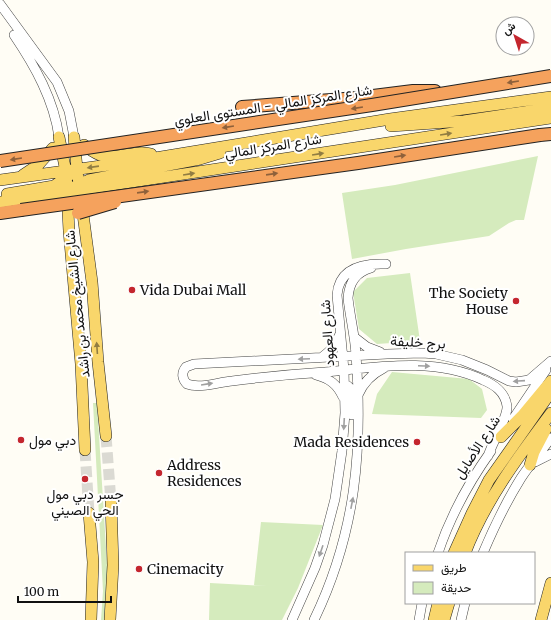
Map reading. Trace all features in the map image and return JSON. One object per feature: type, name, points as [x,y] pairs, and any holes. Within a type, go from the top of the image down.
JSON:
[{"type":"highway","name":"شارع المركز المالي - المستوى العلوي","points":[[0,161],[551,76]]},
{"type":"highway","points":[[242,107],[413,92],[450,92]]},
{"type":"highway","points":[[0,213],[127,194],[358,163],[551,134]]},
{"type":"highway","points":[[78,213],[112,203],[127,194]]},
{"type":"main road","name":"شارع المركز المالي","points":[[0,180],[50,173],[70,173],[398,118],[551,97]]},
{"type":"main road","points":[[331,130],[458,122],[551,108]]},
{"type":"main road","name":"شارع المركز المالي","points":[[84,185],[120,184],[551,118]]},
{"type":"main road","points":[[59,137],[70,173]]},
{"type":"main road","points":[[14,178],[27,173],[48,156],[59,137]]},
{"type":"main road","points":[[74,137],[97,154],[104,156],[142,152],[154,154],[159,157]]},
{"type":"main road","points":[[0,195],[54,186],[70,173],[74,137]]},
{"type":"main road","points":[[0,202],[68,192],[84,185],[200,159],[219,153],[236,144]]},
{"type":"main road","points":[[50,173],[56,180],[54,186]]},
{"type":"main road","name":"شارع الشيخ محمد بن راشد","points":[[70,173],[84,185],[85,226],[92,282],[106,436]]},
{"type":"main road","name":"شارع الشيخ محمد بن راشد","points":[[70,173],[68,192],[69,231],[77,318],[85,450]]},
{"type":"main road","points":[[85,226],[90,205],[94,200],[98,196],[120,184]]},
{"type":"main road","points":[[20,199],[55,206],[62,213],[69,231]]},
{"type":"main road","points":[[501,437],[522,416],[551,380]]},
{"type":"main road","points":[[82,387],[101,387]]},
{"type":"main road","name":"شارع الأصايل","points":[[454,552],[489,480],[551,392]]},
{"type":"main road","points":[[465,552],[483,514],[502,479],[551,413]]},
{"type":"main road","points":[[530,465],[536,446],[551,421]]},
{"type":"main road","points":[[110,620],[114,565],[111,502]]},
{"type":"main road","points":[[89,513],[93,562],[91,620]]},
{"type":"main road","points":[[541,620],[551,583]]},
{"type":"main road","points":[[434,620],[438,604]]},
{"type":"main road","points":[[444,620],[449,604]]},
{"type":"street","points":[[0,4],[56,82],[69,111],[74,137]]},
{"type":"street","points":[[0,14],[25,50],[38,73],[52,108],[59,137]]},
{"type":"street","name":"شارع العهود","points":[[293,619],[315,568],[329,522],[342,452],[344,426],[344,370],[337,295],[339,286],[343,277],[349,271],[358,267],[373,264],[386,264],[364,270],[358,274],[350,285],[348,298],[354,337],[357,397],[357,458],[353,498],[346,532],[331,581],[314,620]]},
{"type":"street","points":[[320,358],[333,348],[340,333]]},
{"type":"street","points":[[354,337],[367,347],[387,354]]},
{"type":"street","name":"برج خليفة","points":[[309,373],[195,386],[187,384],[182,374],[190,365],[343,357],[356,362],[387,354],[436,354],[475,364],[509,381],[516,382],[529,380],[551,361]]},
{"type":"street","points":[[309,373],[344,370],[349,365],[356,362],[420,357],[436,354]]},
{"type":"street","name":"شارع الأصايل","points":[[438,552],[450,522],[461,500],[488,456],[535,389],[551,361]]},
{"type":"street","points":[[356,362],[388,366],[428,366],[454,370],[476,376],[496,387],[505,399],[507,406],[506,414],[488,456]]},
{"type":"street","points":[[357,397],[368,378],[388,366]]},
{"type":"street","points":[[309,373],[325,377],[334,382],[344,400]]},
{"type":"street","points":[[344,389],[348,386],[350,390],[357,458]]},
{"type":"street","points":[[483,552],[507,501],[530,465],[551,438]]},
{"type":"street","points":[[530,465],[551,454]]},
{"type":"street","points":[[418,620],[422,604]]},
{"type":"street","points":[[461,620],[466,604]]},
{"type":"green space","points":[[538,156],[524,220],[516,220],[509,223],[489,236],[352,259],[342,193],[395,185]]},
{"type":"green space","points":[[410,273],[420,341],[377,344],[359,329],[353,292],[367,278]]},
{"type":"green space","points":[[392,372],[469,379],[482,389],[487,410],[481,418],[372,414],[377,394]]},
{"type":"green space","points":[[93,403],[97,403],[108,580],[106,620],[101,620],[103,591]]},
{"type":"green space","points":[[261,522],[323,525],[298,588],[282,620],[209,620],[210,583],[268,586],[254,585]]},
{"type":"tunnel","points":[[106,436],[111,502]]},
{"type":"tunnel","points":[[85,450],[89,513]]},
{"type":"place","name":"Vida Dubai Mall","points":[[132,290]]},
{"type":"place","name":"The Society House","points":[[516,301]]},
{"type":"place","name":"دبي مول","points":[[21,440]]},
{"type":"place","name":"Mada Residences","points":[[417,442]]},
{"type":"place","name":"Address Residences","points":[[159,473]]},
{"type":"place","name":"جسر دبي مول الحي الصيني","points":[[85,479]]},
{"type":"place","name":"Cinemacity","points":[[139,569]]}]
